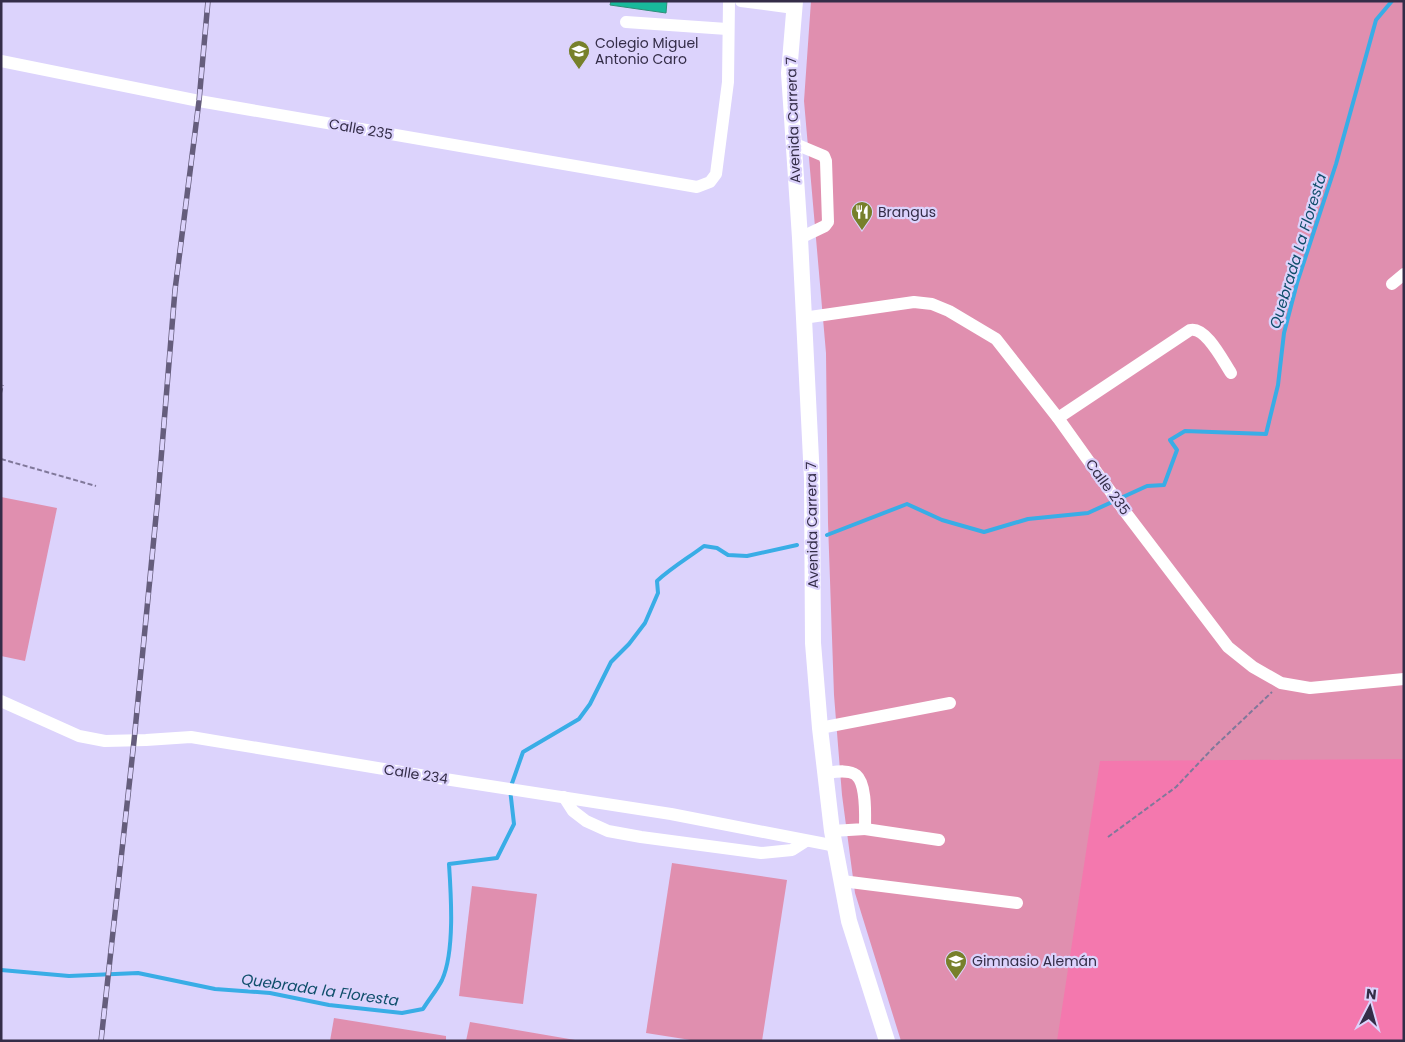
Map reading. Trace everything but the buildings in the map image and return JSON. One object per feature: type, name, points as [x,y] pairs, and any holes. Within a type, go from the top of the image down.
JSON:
[{"type":"main road","name":"Avenida Carrera 7","points":[[794,4],[789,74],[800,238],[812,479],[813,643],[820,728],[834,839],[849,921],[887,1041]]},
{"type":"street","points":[[626,22],[727,28],[729,1]]},
{"type":"street","points":[[741,1],[794,4]]},
{"type":"street","name":"Calle 235","points":[[1,61],[199,101],[697,187],[710,182],[716,174],[728,82],[727,28]]},
{"type":"street","points":[[793,143],[824,156],[826,161],[828,222],[825,226],[800,238]]},
{"type":"street","points":[[1392,284],[1404,274]]},
{"type":"street","name":"Calle 235","points":[[803,318],[914,302],[932,304],[949,311],[996,339],[1058,418],[1228,647],[1253,667],[1281,683],[1310,688],[1404,679]]},
{"type":"street","points":[[1058,418],[1190,330],[1194,329],[1204,334],[1231,373]]},
{"type":"street","name":"Calle 234","points":[[1,701],[79,736],[105,741],[191,737],[671,814],[806,840],[834,839],[865,829],[939,840]]},
{"type":"street","points":[[820,728],[950,703]]},
{"type":"street","points":[[825,773],[846,771],[856,774],[861,780],[865,799],[865,829]]},
{"type":"street","points":[[564,797],[573,811],[586,821],[608,831],[641,838],[761,852],[792,850],[806,840]]},
{"type":"street","points":[[842,881],[1017,903]]},
{"type":"path","points":[[1,393],[3,385]]},
{"type":"path","points":[[1,459],[96,486]]},
{"type":"path","points":[[1108,837],[1176,786],[1281,683]]},
{"type":"shaded area","points":[[811,1],[1404,1],[1404,1041],[901,1041],[855,893],[842,795],[834,695],[828,523],[826,353],[804,101]]},
{"type":"shaded area","points":[[1,497],[57,508],[25,661],[1,656]]},
{"type":"shaded area","points":[[1404,759],[1404,1041],[1057,1041],[1100,761]]},
{"type":"shaded area","points":[[672,863],[787,880],[762,1041],[697,1041],[646,1033]]},
{"type":"shaded area","points":[[472,886],[537,894],[523,1004],[459,996]]},
{"type":"shaded area","points":[[334,1018],[446,1036],[446,1041],[330,1041]]},
{"type":"shaded area","points":[[470,1022],[581,1041],[466,1041]]},
{"type":"waterway","name":"Quebrada La Floresta","points":[[827,535],[907,504],[942,520],[984,532],[1028,519],[1088,513],[1147,486],[1164,485],[1177,450],[1170,440],[1185,431],[1266,434],[1278,385],[1284,333],[1297,283],[1336,164],[1376,20],[1392,1]]},
{"type":"waterway","name":"Quebrada la Floresta","points":[[1,970],[69,976],[138,973],[215,989],[270,993],[329,1005],[402,1013],[423,1009],[442,980],[449,954],[451,923],[449,864],[497,858],[514,824],[510,789],[523,752],[579,719],[590,704],[611,662],[629,644],[645,623],[658,593],[657,581],[704,546],[717,548],[728,555],[747,556],[797,545]]},
{"type":"railway","points":[[101,1041],[134,741],[158,496],[175,290],[199,101],[208,1]]},
{"type":"place","name":"Colegio Miguel Antonio Caro","points":[[579,70]]},
{"type":"place","name":"Brangus","points":[[862,231]]},
{"type":"place","name":"Gimnasio Alemán","points":[[956,980]]}]
